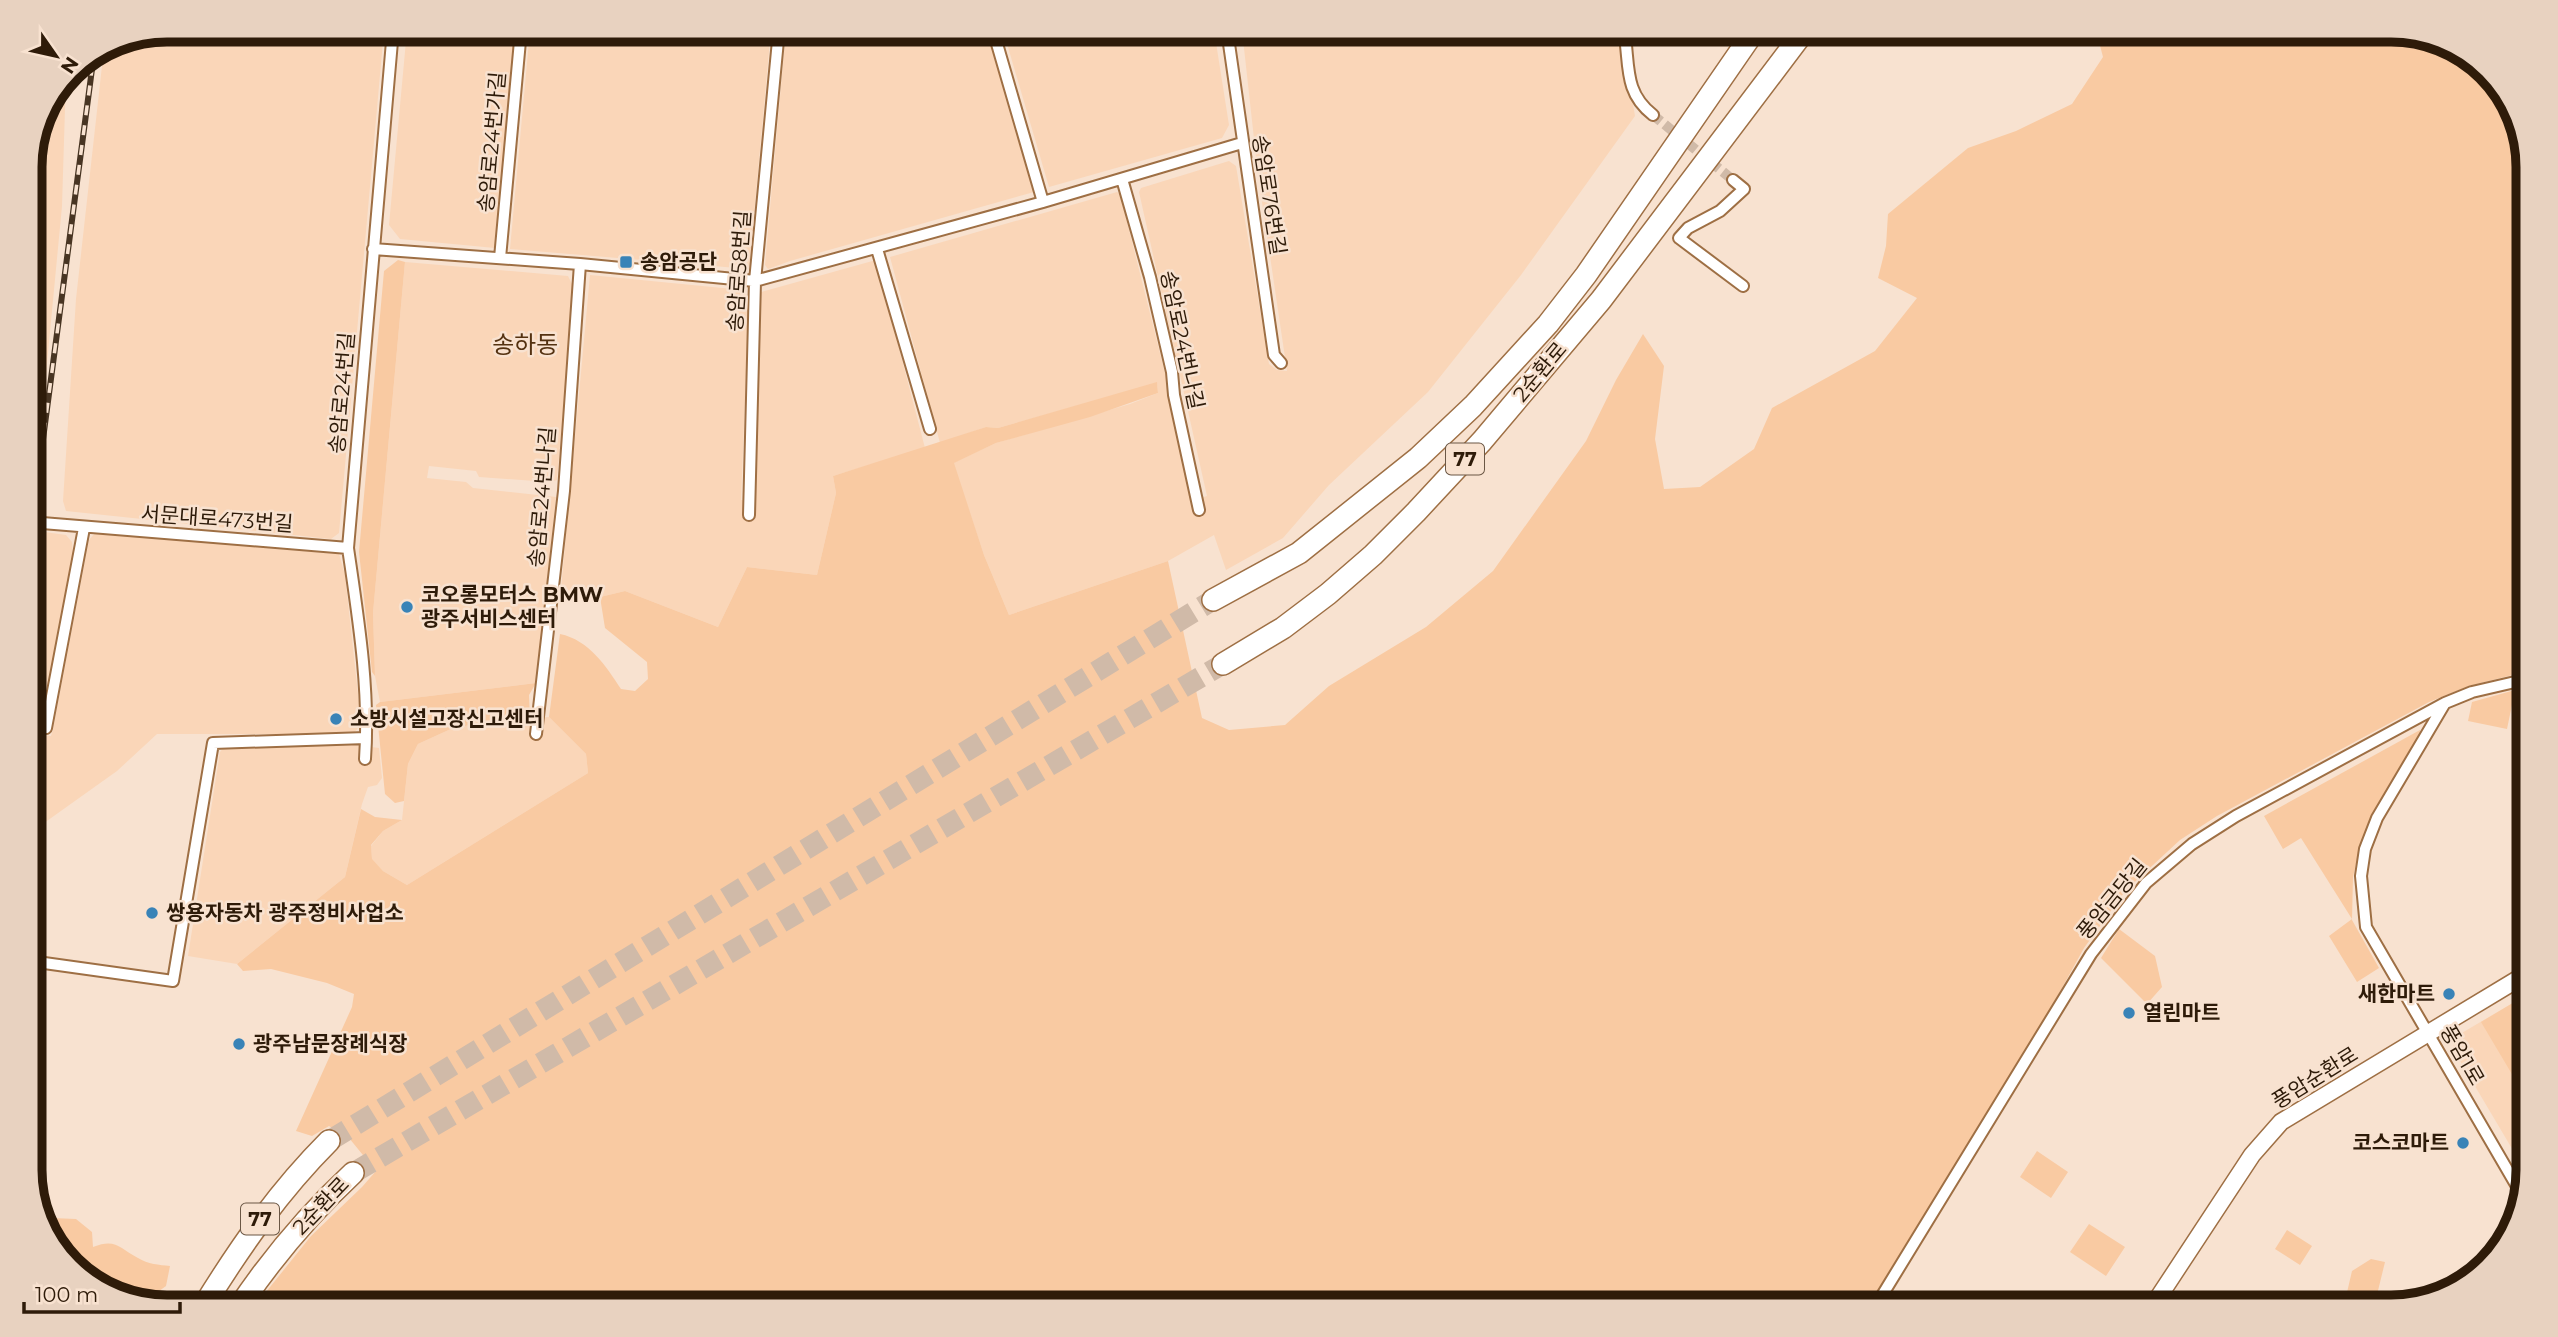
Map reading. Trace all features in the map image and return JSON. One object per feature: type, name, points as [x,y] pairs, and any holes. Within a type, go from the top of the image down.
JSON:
[{"type":"highway","name":"2순환로","points":[[1213,600],[1299,553],[1418,458],[1473,406],[1548,324],[1587,275],[1747,42]]},
{"type":"highway","name":"2순환로","points":[[1223,664],[1283,628],[1328,594],[1373,555],[1463,461],[1601,300],[1796,42]]},
{"type":"highway","name":"2순환로","points":[[211,1295],[270,1206],[329,1141]]},
{"type":"highway","name":"2순환로","points":[[248,1295],[306,1220],[353,1173]]},
{"type":"street","name":"송암로24번길","points":[[365,760],[360,632],[348,548],[392,42]]},
{"type":"street","name":"송암로24번가길","points":[[500,258],[520,42]]},
{"type":"street","name":"송암로58번길","points":[[749,515],[755,281],[778,42]]},
{"type":"street","points":[[996,42],[1043,202]]},
{"type":"street","name":"송암로76번길","points":[[1229,42],[1274,355],[1281,363]]},
{"type":"street","points":[[1626,42],[1630,86],[1634,96],[1653,115]]},
{"type":"street","points":[[373,248],[755,281],[1043,202],[1242,143]]},
{"type":"street","name":"송암로24번나길","points":[[1122,179],[1150,277],[1199,510]]},
{"type":"street","points":[[1733,180],[1744,189],[1720,211],[1688,228],[1679,239],[1743,286]]},
{"type":"street","points":[[877,249],[930,429]]},
{"type":"street","name":"송암로24번나길","points":[[536,734],[564,491],[580,264]]},
{"type":"street","name":"서문대로473번길","points":[[42,523],[348,548]]},
{"type":"street","points":[[46,728],[84,528]]},
{"type":"street","name":"풍암금당길","points":[[1884,1295],[2091,954],[2146,883],[2192,844],[2236,816],[2445,703],[2472,692],[2516,682]]},
{"type":"street","name":"풍암1로","points":[[2445,703],[2377,818],[2365,849],[2361,876],[2366,927],[2515,1183]]},
{"type":"street","points":[[42,963],[173,981],[213,743],[366,738]]},
{"type":"street","name":"풍암순환로","points":[[2160,1295],[2252,1155],[2281,1122],[2516,980]]},
{"type":"shaded area","points":[[159,42],[383,42],[339,533],[331,539],[66,511],[63,501],[76,299],[103,60],[127,49]]},
{"type":"shaded area","points":[[406,42],[516,42],[495,248],[400,239],[389,225]]},
{"type":"shaded area","points":[[529,42],[770,42],[749,269],[510,249]]},
{"type":"shaded area","points":[[785,42],[990,42],[1034,192],[768,269],[765,265]]},
{"type":"shaded area","points":[[1007,42],[1216,42],[1229,125],[1222,138],[1049,187]]},
{"type":"shaded area","points":[[1243,42],[1622,42],[1635,116],[1521,275],[1428,392],[1329,485],[1283,538],[1226,570],[1214,535],[1168,561],[1009,615],[984,555],[953,463],[996,443],[1130,404],[1158,393],[1157,383],[998,428],[986,427],[940,443],[890,257],[1117,192],[1120,194],[1195,500],[1207,496],[1139,192],[1141,188],[1229,161],[1236,166],[1269,364],[1277,370],[1287,371],[1258,175]]},
{"type":"shaded area","points":[[2099,42],[2399,42],[2431,49],[2460,63],[2485,85],[2495,98],[2509,127],[2516,159],[2516,674],[2469,686],[2429,702],[2217,816],[2180,840],[2126,890],[2084,948],[2052,1006],[1876,1295],[264,1295],[311,1236],[376,1171],[349,1138],[329,1126],[312,1136],[296,1131],[352,1007],[354,994],[327,983],[271,969],[243,971],[237,964],[345,877],[361,809],[375,817],[402,820],[383,831],[371,845],[372,859],[383,871],[407,885],[588,773],[586,754],[549,717],[560,634],[588,648],[603,663],[621,689],[635,691],[648,679],[647,662],[605,628],[600,597],[625,591],[718,627],[747,567],[817,575],[836,493],[833,476],[986,427],[998,428],[1157,382],[1158,393],[1090,417],[996,443],[954,463],[984,555],[1009,615],[1168,561],[1202,718],[1229,730],[1285,725],[1329,686],[1426,627],[1493,571],[1586,441],[1616,380],[1643,334],[1664,366],[1655,439],[1664,489],[1700,487],[1754,449],[1772,408],[1875,351],[1917,298],[1878,278],[1886,246],[1888,214],[1968,148],[2016,131],[2072,104],[2103,57]]},
{"type":"shaded area","points":[[65,95],[62,206],[42,416],[42,159],[46,135]]},
{"type":"shaded area","points":[[398,260],[405,262],[373,613],[375,676],[372,672],[359,552],[384,271]]},
{"type":"shaded area","points":[[876,260],[925,448],[833,476],[836,493],[817,575],[747,567],[718,627],[625,591],[600,597],[560,600],[590,275],[743,290],[749,298],[741,500],[753,500],[761,292]]},
{"type":"shaded area","points":[[405,262],[568,276],[574,288],[557,480],[549,482],[479,477],[476,471],[429,466],[427,478],[466,482],[473,488],[556,497],[536,683],[380,702],[375,676],[373,613]]},
{"type":"shaded area","points":[[42,532],[66,535],[72,542],[73,556],[42,721]]},
{"type":"shaded area","points":[[95,533],[339,554],[345,575],[359,703],[358,728],[353,734],[157,734],[117,771],[42,824],[42,735],[51,736],[53,729],[89,540]]},
{"type":"shaded area","points":[[536,683],[529,695],[530,719],[494,721],[453,728],[418,744],[408,764],[404,801],[395,803],[385,794],[376,705],[380,702]]},
{"type":"shaded area","points":[[2515,690],[2507,729],[2468,721],[2472,702]]},
{"type":"shaded area","points":[[549,717],[586,754],[588,773],[407,885],[383,871],[372,860],[371,846],[383,831],[402,820],[408,764],[418,744],[453,728],[494,721]]},
{"type":"shaded area","points":[[2420,730],[2420,737],[2372,816],[2360,846],[2353,877],[2352,920],[2379,968],[2357,982],[2329,936],[2352,919],[2301,838],[2283,849],[2264,816]]},
{"type":"shaded area","points":[[226,745],[356,745],[379,748],[382,778],[377,785],[368,787],[345,877],[237,964],[188,956],[220,752]]},
{"type":"shaded area","points":[[42,917],[46,927],[46,957],[42,956]]},
{"type":"shaded area","points":[[2119,929],[2155,956],[2162,987],[2147,1004],[2101,958]]},
{"type":"shaded area","points":[[2516,1001],[2516,1155],[2453,1049],[2455,1037]]},
{"type":"shaded area","points":[[2516,1001],[2516,1081],[2481,1022]]},
{"type":"shaded area","points":[[2037,1151],[2068,1172],[2051,1198],[2020,1177]]},
{"type":"shaded area","points":[[52,1218],[76,1219],[92,1232],[93,1247],[112,1244],[146,1262],[170,1266],[166,1286],[154,1294],[143,1293],[98,1274],[73,1252]]},
{"type":"shaded area","points":[[2089,1224],[2125,1247],[2106,1276],[2070,1252]]},
{"type":"shaded area","points":[[2287,1230],[2312,1246],[2300,1265],[2275,1249]]},
{"type":"shaded area","points":[[2371,1259],[2385,1262],[2377,1295],[2346,1295],[2352,1271]]},
{"type":"tunnel","points":[[1653,115],[1733,180]]},
{"type":"tunnel","points":[[329,1141],[1213,600]]},
{"type":"tunnel","points":[[353,1173],[1223,664]]},
{"type":"railway","points":[[42,447],[92,67]]},
{"type":"place","name":"송암공단","points":[[626,262]]},
{"type":"place","name":"코오롱모터스 BMW 광주서비스센터","points":[[407,607]]},
{"type":"place","name":"소방시설고장신고센터","points":[[336,719]]},
{"type":"place","name":"쌍용자동차 광주정비사업소","points":[[152,913]]},
{"type":"place","name":"새한마트","points":[[2449,994]]},
{"type":"place","name":"열린마트","points":[[2129,1013]]},
{"type":"place","name":"광주남문장례식장","points":[[239,1044]]},
{"type":"place","name":"코스코마트","points":[[2463,1143]]},
{"type":"district","name":"송하동","points":[[525,345]]}]
